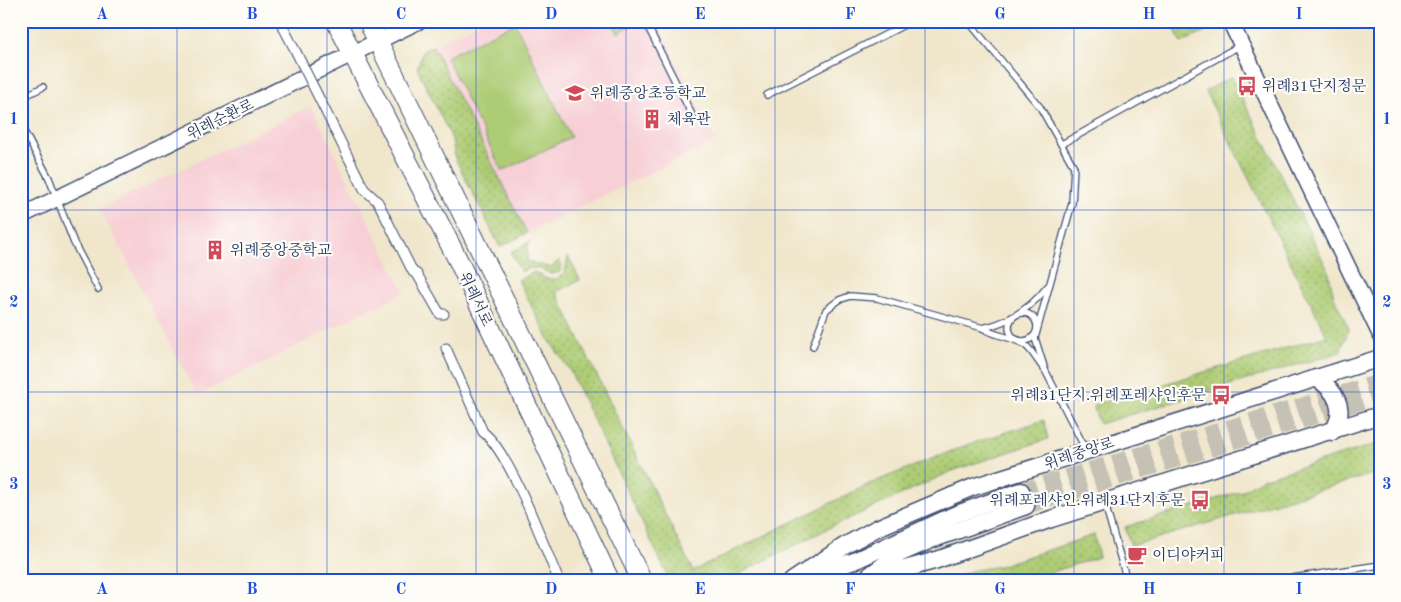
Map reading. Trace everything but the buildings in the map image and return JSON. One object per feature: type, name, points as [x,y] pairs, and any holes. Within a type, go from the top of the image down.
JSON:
[{"type":"main road","name":"위례서로","points":[[336,21],[459,262],[610,581]]},
{"type":"main road","name":"위례서로","points":[[368,21],[642,581]]},
{"type":"main road","name":"위례중앙로","points":[[794,581],[846,545],[920,508],[973,487],[1380,358]]},
{"type":"main road","points":[[1316,378],[1333,390],[1339,406],[1340,418],[1332,432]]},
{"type":"main road","name":"위례중앙로","points":[[862,581],[937,560],[1051,518],[1332,432],[1380,415]]},
{"type":"main road","name":"위례중앙로","points":[[794,581],[854,561],[954,515],[1023,499],[960,529],[907,551],[862,581]]},
{"type":"street","points":[[280,21],[364,188],[378,202],[413,272],[417,274],[440,314],[444,314]]},
{"type":"street","name":"위례순환로","points":[[21,216],[419,21]]},
{"type":"street","points":[[1230,21],[1380,334]]},
{"type":"street","points":[[446,348],[483,432],[492,439],[513,476],[559,581]]},
{"type":"lane","points":[[645,21],[692,117]]},
{"type":"lane","points":[[767,95],[912,21]]},
{"type":"lane","points":[[968,21],[1040,107],[1074,167],[1074,193],[1038,328],[1036,342],[1045,370]]},
{"type":"lane","points":[[1062,144],[1241,45]]},
{"type":"lane","points":[[21,98],[42,87]]},
{"type":"lane","points":[[21,126],[57,198],[74,243],[98,289]]},
{"type":"lane","points":[[984,328],[1014,316],[1032,305],[1048,286]]},
{"type":"lane","points":[[812,346],[826,310],[839,300],[850,296],[877,298],[984,328],[991,333],[1016,340],[1030,340],[1038,328]]},
{"type":"lane","points":[[1038,328],[1035,319],[1028,313],[1014,316],[1008,328],[1016,340],[1029,348],[1045,370],[1086,450]]},
{"type":"lane","points":[[1105,502],[1127,581]]},
{"type":"lane","points":[[1272,581],[1380,565]]},
{"type":"shaded area","name":"위례중앙초등학교","points":[[483,21],[656,21],[716,141],[527,233],[433,46]]},
{"type":"shaded area","points":[[311,106],[404,292],[197,396],[100,209]]},
{"type":"green space","points":[[612,21],[638,21],[638,22],[618,33]]},
{"type":"green space","points":[[772,21],[785,21],[783,27],[776,33],[768,30]]},
{"type":"green space","points":[[1171,21],[1205,21],[1209,30],[1181,43]]},
{"type":"green space","points":[[515,23],[571,137],[502,171],[446,57]]},
{"type":"green space","points":[[433,46],[527,233],[500,247],[455,158],[452,139],[417,68],[423,51]]},
{"type":"green space","points":[[1232,77],[1328,270],[1334,297],[1349,329],[1340,352],[1099,424],[1093,405],[1327,336],[1205,91]]},
{"type":"green space","points":[[530,242],[527,247],[527,261],[551,268],[559,260],[562,266],[560,272],[551,274],[533,268],[521,272],[511,252]]},
{"type":"green space","points":[[568,256],[580,280],[556,292],[693,571],[869,484],[964,446],[1044,420],[1048,439],[952,471],[831,527],[725,581],[670,581],[569,369],[549,340],[518,280],[534,272],[547,279],[558,279],[565,272]]},
{"type":"green space","points":[[1380,443],[1380,472],[1131,546],[1125,527],[1242,491],[1262,479]]},
{"type":"green space","points":[[1094,535],[1099,557],[1023,581],[945,581],[970,571],[999,566]]},
{"type":"tunnel","points":[[1021,491],[1380,382]]},
{"type":"tunnel","points":[[1026,506],[1380,396]]},
{"type":"place","name":"위례31단지정문","points":[[1247,86]]},
{"type":"place","name":"위례중앙초등학교","points":[[575,93]]},
{"type":"place","name":"체육관","points":[[652,119]]},
{"type":"place","name":"위례중앙중학교","points":[[215,250]]},
{"type":"place","name":"위례31단지.위례포레샤인후문","points":[[1221,395]]},
{"type":"place","name":"위례포레샤인.위례31단지후문","points":[[1200,500]]},
{"type":"place","name":"이디야커피","points":[[1137,555]]}]
